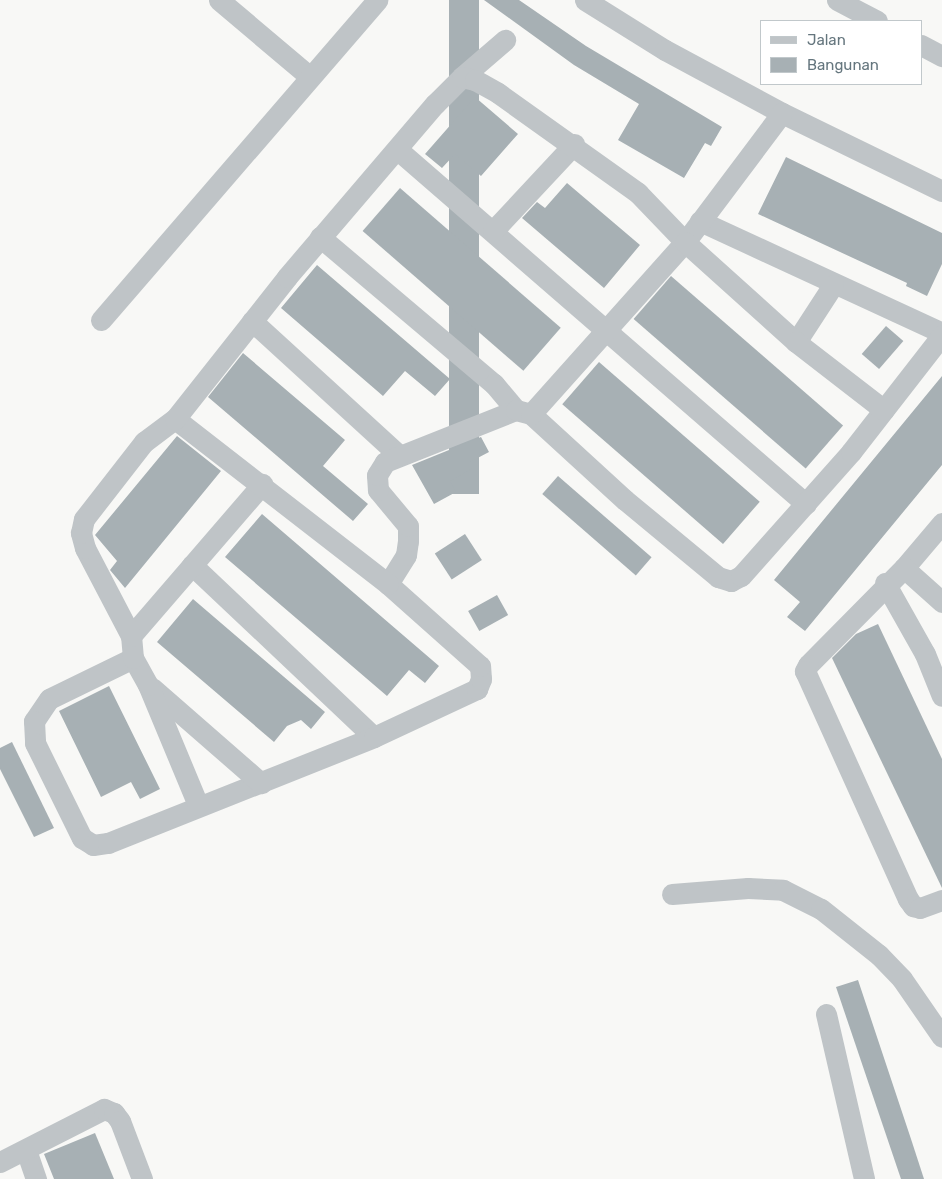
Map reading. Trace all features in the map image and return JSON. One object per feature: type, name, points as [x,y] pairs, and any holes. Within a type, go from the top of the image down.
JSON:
[{"type":"street","points":[[219,0],[310,78]]},
{"type":"street","points":[[101,320],[377,0]]},
{"type":"street","points":[[585,0],[665,50],[782,113],[942,191]]},
{"type":"street","points":[[837,0],[875,20]]},
{"type":"street","points":[[198,805],[148,685],[133,658],[131,636],[85,548],[81,533],[84,519],[144,442],[175,419],[320,237],[398,150],[435,104],[505,40]]},
{"type":"street","points":[[922,46],[942,56]]},
{"type":"street","points":[[462,78],[483,84],[574,144],[638,193],[685,242],[796,342],[884,410]]},
{"type":"street","points":[[388,584],[406,556],[408,526],[378,490],[377,475],[385,462],[399,455],[524,412],[606,328],[685,242],[782,113]]},
{"type":"street","points":[[493,231],[574,144]]},
{"type":"street","points":[[398,150],[606,328],[806,504]]},
{"type":"street","points":[[320,237],[494,384],[625,500],[718,578],[731,582],[741,576],[806,504],[884,410],[942,334],[833,285],[700,221]]},
{"type":"street","points":[[796,342],[833,285]]},
{"type":"street","points":[[252,321],[399,455]]},
{"type":"street","points":[[133,658],[48,699],[34,721],[35,743],[82,838],[94,845],[108,843],[198,805],[261,783],[374,737],[477,690],[481,679],[480,666],[388,584],[262,484],[175,419]]},
{"type":"street","points":[[131,636],[262,484]]},
{"type":"street","points":[[942,523],[904,568],[885,583],[808,664],[806,671],[908,899],[913,906],[920,908],[942,900]]},
{"type":"street","points":[[192,565],[374,737]]},
{"type":"street","points":[[904,568],[942,602]]},
{"type":"street","points":[[885,583],[933,652],[942,696]]},
{"type":"street","points":[[148,685],[261,783]]},
{"type":"street","points":[[672,894],[748,888],[783,890],[821,909],[879,955],[902,978],[942,1037]]},
{"type":"street","points":[[826,1014],[864,1179]]},
{"type":"street","points":[[0,1162],[104,1109],[110,1110],[120,1121],[142,1179]]},
{"type":"street","points":[[26,1150],[36,1179]]},
{"type":"building","points":[[449,0],[479,0],[479,494],[449,494]]},
{"type":"building","points":[[484,0],[519,0],[586,46],[722,127],[711,146],[705,143],[684,178],[618,140],[639,104],[574,65]]},
{"type":"building","points":[[475,97],[518,134],[481,176],[455,154],[442,168],[425,154]]},
{"type":"building","points":[[786,157],[942,233],[942,264],[927,296],[906,286],[907,283],[758,214]]},
{"type":"building","points":[[567,183],[640,245],[604,288],[522,218],[537,202],[545,208]]},
{"type":"building","points":[[400,188],[561,328],[523,371],[363,231]]},
{"type":"building","points":[[317,265],[450,379],[435,396],[405,371],[383,396],[281,308]]},
{"type":"building","points":[[671,276],[843,426],[806,469],[634,319]]},
{"type":"building","points":[[886,326],[903,341],[879,369],[862,354]]},
{"type":"building","points":[[243,353],[345,440],[323,466],[368,504],[353,521],[208,397]]},
{"type":"building","points":[[599,362],[760,502],[723,544],[562,404]]},
{"type":"building","points":[[942,376],[942,465],[805,631],[787,617],[800,602],[774,580]]},
{"type":"building","points":[[177,436],[221,471],[125,588],[110,570],[117,561],[95,535]]},
{"type":"building","points":[[481,437],[489,452],[470,462],[473,468],[450,481],[456,492],[434,504],[412,465]]},
{"type":"building","points":[[558,476],[652,557],[636,575],[542,494]]},
{"type":"building","points":[[262,514],[439,666],[425,683],[409,670],[387,696],[225,557]]},
{"type":"building","points":[[465,534],[482,560],[452,580],[435,554]]},
{"type":"building","points":[[497,595],[508,615],[479,631],[468,611]]},
{"type":"building","points":[[193,599],[325,712],[311,729],[301,720],[287,726],[274,742],[157,642]]},
{"type":"building","points":[[878,624],[942,759],[942,888],[832,658],[856,634]]},
{"type":"building","points":[[109,686],[160,789],[140,799],[131,782],[101,797],[59,711]]},
{"type":"building","points":[[12,742],[54,828],[34,837],[0,769],[0,748]]},
{"type":"building","points":[[858,980],[924,1179],[901,1179],[836,987]]},
{"type":"building","points":[[95,1133],[114,1179],[54,1179],[44,1154]]}]
